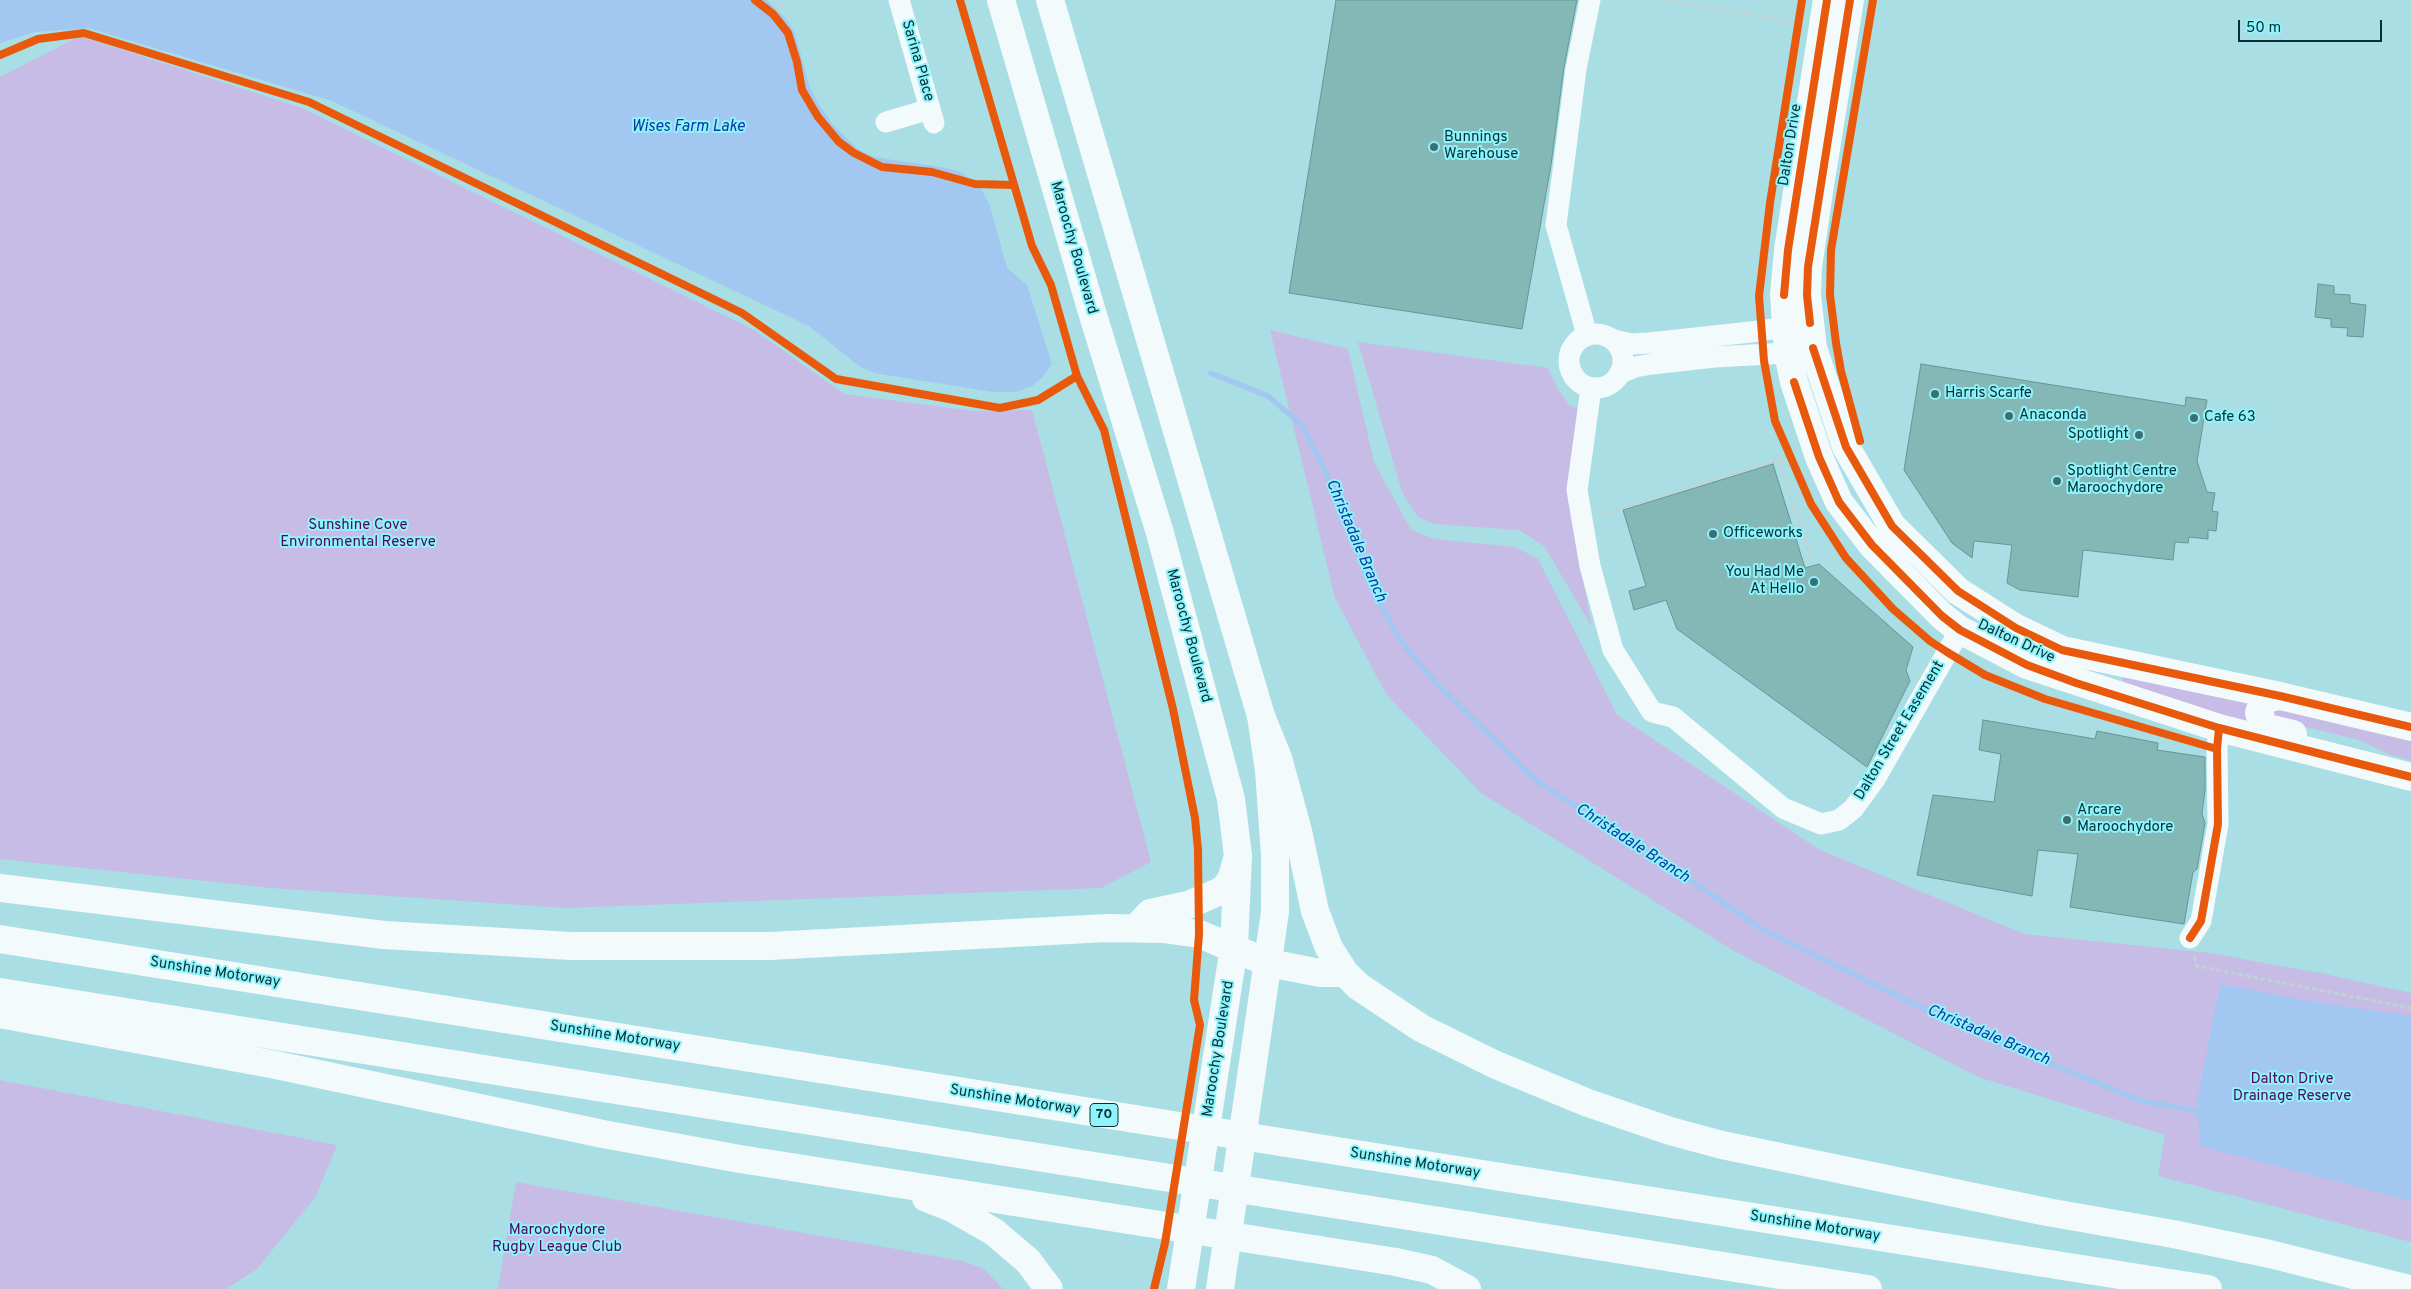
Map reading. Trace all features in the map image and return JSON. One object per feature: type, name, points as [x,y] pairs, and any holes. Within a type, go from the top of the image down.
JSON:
[{"type":"main road","points":[[1050,0],[1261,716],[1278,758],[1321,928],[1329,948],[1345,973],[1358,986],[1421,1028],[1466,1050],[1571,1097],[1670,1131],[1749,1151],[2037,1210],[2280,1256],[2409,1289]]},
{"type":"main road","name":"Dalton Drive","points":[[1827,0],[1788,250],[1784,295],[1799,338],[1846,447],[1892,526],[1958,591],[2016,628],[2062,650],[2280,696],[2411,727]]},
{"type":"main road","name":"Dalton Drive","points":[[1850,0],[1808,268],[1794,382],[1818,457],[1839,502],[1872,545],[1942,616],[1960,630],[2027,665],[2076,683],[2219,728],[2411,777]]},
{"type":"main road","name":"Maroochy Boulevard","points":[[1001,1],[1092,312],[1160,533],[1232,799],[1238,856],[1234,947],[1181,1289]]},
{"type":"main road","points":[[2016,628],[2021,645],[2056,660],[2090,668],[2099,672],[2102,677],[2101,682],[2094,685],[2076,683]]},
{"type":"main road","points":[[2280,696],[2264,699],[2259,713],[2264,727],[2349,748],[2383,770]]},
{"type":"main road","points":[[1220,1289],[1276,912],[1275,855],[1268,770],[1261,716]]},
{"type":"main road","points":[[1137,927],[1150,913],[1188,905],[1224,890],[1231,880],[1238,856]]},
{"type":"main road","points":[[0,888],[384,935],[572,946],[770,946],[1137,927],[1199,934],[1269,963],[1320,973],[1345,973]]},
{"type":"main road","name":"Sunshine Motorway","points":[[0,939],[2208,1289]]},
{"type":"main road","points":[[0,992],[1868,1289]]},
{"type":"main road","points":[[0,1014],[276,1065],[602,1134],[740,1159],[1396,1262],[1432,1270],[1467,1289]]},
{"type":"main road","points":[[878,1180],[952,1208],[994,1232],[1028,1261],[1049,1289]]},
{"type":"street","name":"Sarina Place","points":[[886,122],[932,116],[899,0]]},
{"type":"street","points":[[1587,335],[1556,225],[1576,70],[1590,0]]},
{"type":"street","points":[[1613,340],[1622,352],[1623,362],[1619,374],[1609,385],[1589,396],[1576,380],[1568,365],[1571,348],[1576,341],[1587,335],[1601,334],[1613,340],[1632,344],[1799,338]]},
{"type":"street","points":[[1619,374],[1635,367],[1715,357],[1799,338]]},
{"type":"street","name":"Dalton Street Easement","points":[[1589,396],[1577,490],[1590,566],[1612,650],[1652,712],[1673,717],[1783,808],[1821,824],[1839,820],[1853,809],[1874,780],[1960,630]]},
{"type":"street","points":[[2190,938],[2201,922],[2218,824],[2217,749],[2219,728]]},
{"type":"path","points":[[777,0],[781,6],[770,12],[781,22]]},
{"type":"path","points":[[1662,0],[1799,21],[1797,35]]},
{"type":"path","points":[[1787,447],[1794,464]]},
{"type":"path","points":[[1600,515],[1791,456]]},
{"type":"path","points":[[1778,460],[1812,558]]},
{"type":"path","points":[[2190,938],[2197,966],[2411,1008]]},
{"type":"green space","name":"Sunshine Cove Environmental Reserve","points":[[80,36],[302,108],[754,330],[844,394],[973,411],[1032,410],[1151,862],[1101,888],[566,908],[271,888],[0,859],[0,77]]},
{"type":"green space","name":"Dalton Drive Drainage Reserve","points":[[1270,330],[1348,349],[1374,462],[1411,530],[1434,539],[1515,547],[1538,559],[1617,715],[1820,850],[2024,934],[2210,953],[2325,974],[2411,993],[2411,1242],[2158,1176],[2165,1135],[1978,1077],[1734,951],[1481,793],[1386,694],[1335,598]]},
{"type":"green space","points":[[1358,342],[1548,368],[1558,389],[1570,406],[1582,410],[1568,500],[1592,627],[1544,546],[1519,530],[1435,524],[1418,517],[1402,492]]},
{"type":"green space","points":[[2121,671],[2256,700],[2258,730],[2119,689],[2123,681]]},
{"type":"green space","points":[[2271,706],[2411,736],[2411,760],[2391,755],[2359,740],[2274,719]]},
{"type":"green space","points":[[0,1080],[337,1145],[316,1196],[257,1269],[226,1289],[0,1289]]},
{"type":"green space","name":"Maroochydore Rugby League Club","points":[[516,1182],[963,1261],[984,1269],[1003,1289],[498,1289]]},
{"type":"water","name":"Wises Farm Lake","points":[[0,0],[767,0],[786,19],[795,34],[809,85],[819,105],[833,125],[859,150],[874,157],[961,172],[982,190],[990,206],[1007,268],[1027,285],[1052,364],[1043,377],[1032,386],[1016,392],[993,392],[874,373],[859,366],[809,326],[332,101],[88,28],[35,32],[0,43]]},
{"type":"water","points":[[2220,984],[2308,1001],[2411,1016],[2411,1201],[2200,1146],[2197,1102]]},
{"type":"building","name":"Bunnings Warehouse","points":[[1336,0],[1577,0],[1564,67],[1551,165],[1522,329],[1289,293]]},
{"type":"building","points":[[2318,284],[2334,286],[2334,294],[2350,295],[2350,303],[2366,305],[2363,337],[2347,336],[2348,328],[2331,327],[2331,319],[2315,317]]},
{"type":"building","name":"Spotlight Centre Maroochydore","points":[[1921,364],[2185,406],[2186,397],[2207,400],[2197,461],[2207,492],[2215,493],[2212,511],[2218,512],[2216,531],[2208,530],[2208,539],[2189,537],[2188,543],[2175,542],[2173,560],[2083,550],[2078,597],[2020,590],[2007,583],[2012,545],[1974,541],[1972,558],[1952,543],[1904,470]]},
{"type":"building","points":[[1773,464],[1805,568],[1819,564],[1913,647],[1906,670],[1910,681],[1867,767],[1677,629],[1666,600],[1634,610],[1629,591],[1646,586],[1623,510]]},
{"type":"building","name":"Arcare Maroochydore","points":[[1983,720],[2095,739],[2097,731],[2158,743],[2157,750],[2205,757],[2205,790],[2202,814],[2205,823],[2197,869],[2193,872],[2184,924],[2070,907],[2078,854],[2038,850],[2032,896],[1917,875],[1933,795],[1994,802],[2001,754],[1979,750]]},
{"type":"waterway","name":"Christadale Branch","points":[[1211,373],[1268,396],[1302,425],[1336,493],[1367,578],[1401,642],[1438,685],[1538,782],[1661,860],[1760,928],[1940,1017],[2141,1101],[2205,1112]]},
{"type":"cycle path","points":[[755,0],[773,14],[788,33],[797,62],[802,90],[818,117],[839,142],[854,153],[882,167],[932,172],[975,184],[1014,185]]},
{"type":"cycle path","points":[[960,0],[1032,246],[1051,285],[1077,376],[1104,430],[1173,709],[1195,818],[1198,850],[1199,934],[1194,1000],[1200,1025],[1165,1243],[1154,1289]]},
{"type":"cycle path","points":[[1802,0],[1770,203],[1759,296],[1764,361],[1775,421],[1811,504],[1846,558],[1893,609],[1930,641],[1985,675],[2045,699],[2217,749]]},
{"type":"cycle path","points":[[1784,295],[1788,250],[1827,0]]},
{"type":"cycle path","points":[[1810,323],[1807,295],[1808,267],[1850,0]]},
{"type":"cycle path","points":[[1860,441],[1841,371],[1836,343],[1830,295],[1831,250],[1873,0]]},
{"type":"cycle path","points":[[0,55],[38,39],[84,33],[309,102],[742,313],[836,379],[1000,408],[1038,400],[1077,376]]},
{"type":"cycle path","points":[[1813,348],[1846,447],[1892,526],[1958,591],[2016,628],[2062,650],[2280,696],[2411,727]]},
{"type":"cycle path","points":[[1794,382],[1819,457],[1839,502],[1872,545],[1942,616],[1960,630],[2027,665],[2076,683],[2219,728],[2411,777]]},
{"type":"cycle path","points":[[2190,938],[2201,921],[2218,824],[2217,749],[2219,728]]},
{"type":"place","name":"Bunnings Warehouse","points":[[1434,147]]},
{"type":"place","name":"Harris Scarfe","points":[[1935,394]]},
{"type":"place","name":"Anaconda","points":[[2009,416]]},
{"type":"place","name":"Cafe 63","points":[[2194,418]]},
{"type":"place","name":"Spotlight","points":[[2139,435]]},
{"type":"place","name":"Spotlight Centre Maroochydore","points":[[2057,481]]},
{"type":"place","name":"Officeworks","points":[[1713,534]]},
{"type":"place","name":"You Had Me At Hello","points":[[1814,582]]},
{"type":"place","name":"Arcare Maroochydore","points":[[2067,820]]}]
